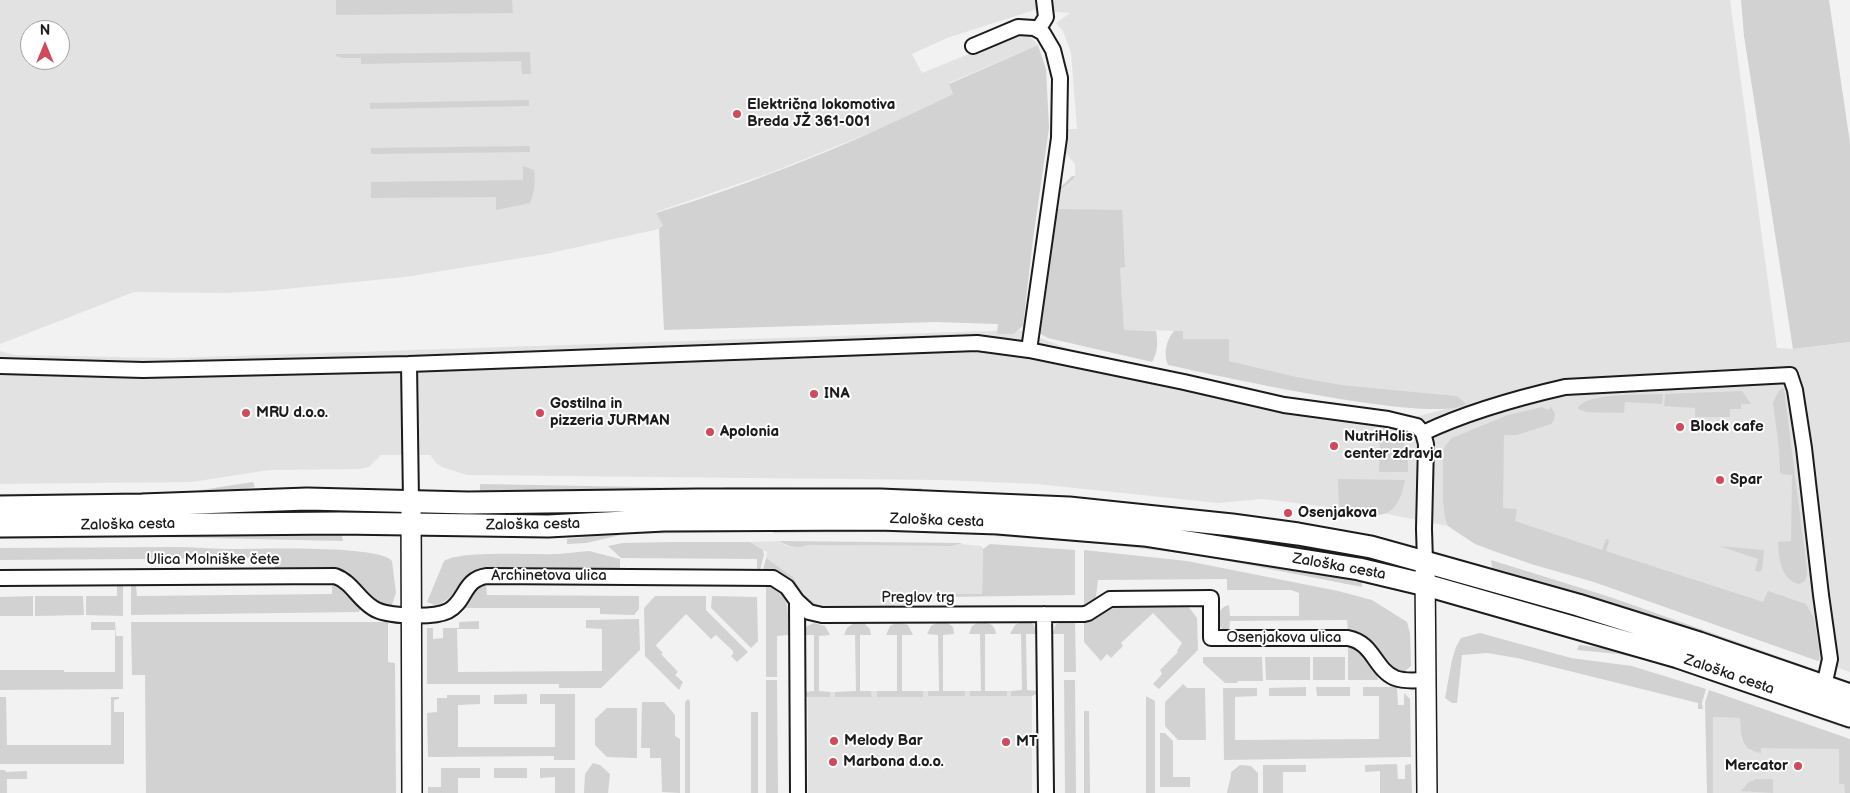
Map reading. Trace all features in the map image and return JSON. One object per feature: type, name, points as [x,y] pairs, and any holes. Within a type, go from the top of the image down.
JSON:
[{"type":"main road","name":"Zaloška cesta","points":[[0,507],[142,505],[307,499],[468,503],[880,500],[1069,508],[1270,530],[1371,547],[1699,642],[1850,695]]},
{"type":"main road","name":"Zaloška cesta","points":[[0,526],[340,522],[548,526],[664,520],[879,519],[998,523],[1073,528],[1199,543],[1365,570],[1426,585],[1678,657],[1850,716]]},
{"type":"street","points":[[1038,30],[1046,17],[1044,0]]},
{"type":"street","points":[[973,46],[1018,27],[1024,26],[1038,30],[1044,33],[1053,50],[1060,78],[1059,138],[1028,350]]},
{"type":"street","points":[[0,366],[143,370],[409,364],[977,343],[1028,350],[1284,405],[1388,419],[1417,426],[1423,433],[1426,444],[1424,529],[1427,793]]},
{"type":"street","points":[[409,364],[412,524],[412,793]]},
{"type":"street","points":[[1423,433],[1441,424],[1484,410],[1565,387],[1790,375],[1795,390],[1804,448],[1830,659],[1824,686]]},
{"type":"street","name":"Ulica Molniške čete","points":[[0,578],[335,576],[346,582],[367,604],[379,611],[412,615]]},
{"type":"street","name":"Archinetova ulica","points":[[412,615],[436,614],[448,611],[457,603],[472,582],[481,577],[642,577]]},
{"type":"street","name":"Preglov trg","points":[[642,577],[772,578],[788,587],[796,601],[809,612],[822,615],[1079,614]]},
{"type":"street","name":"Osenjakova ulica","points":[[1079,614],[1088,613],[1110,598],[1211,598],[1211,638],[1348,638],[1358,641],[1367,647],[1381,666],[1394,677],[1404,680],[1426,680]]},
{"type":"street","points":[[796,601],[798,793]]},
{"type":"street","points":[[1044,614],[1046,793]]},
{"type":"shaded area","points":[[0,0],[1730,0],[1777,348],[1793,349],[1850,342],[1850,672],[1594,582],[1498,553],[1475,544],[1448,526],[1387,514],[1262,499],[1218,503],[1037,484],[942,480],[467,475],[442,467],[430,455],[381,455],[369,467],[360,469],[269,470],[192,482],[0,484],[0,351],[14,355],[171,358],[1019,330],[1165,385],[1283,408],[1403,420],[1465,404],[1457,396],[1342,385],[1228,361],[1229,340],[1183,339],[1183,331],[1124,330],[1119,267],[1124,267],[1055,210],[1058,192],[1075,179],[1075,164],[1066,153],[1068,129],[1077,129],[1071,53],[1063,31],[1056,23],[1070,13],[1034,10],[947,38],[912,54],[922,73],[1021,33],[1027,33],[1038,45],[949,83],[953,94],[894,123],[770,173],[656,212],[663,225],[659,229],[546,254],[405,277],[265,291],[222,293],[134,292],[0,344]]},
{"type":"shaded area","points":[[336,0],[512,0],[513,13],[336,15]]},
{"type":"shaded area","points":[[1741,0],[1829,0],[1850,143],[1850,342],[1793,349],[1744,36]]},
{"type":"shaded area","points":[[1038,45],[1046,69],[1049,128],[1023,326],[1013,334],[997,334],[998,324],[936,322],[664,330],[659,229],[663,225],[656,213],[770,174],[881,128],[953,94],[949,84]]},
{"type":"shaded area","points":[[530,52],[531,74],[522,74],[521,61],[361,64],[361,58],[342,58],[336,56],[336,54]]},
{"type":"shaded area","points":[[529,100],[529,106],[370,109],[370,103]]},
{"type":"shaded area","points":[[530,146],[530,152],[371,154],[371,148]]},
{"type":"shaded area","points":[[523,166],[534,170],[533,195],[530,203],[496,210],[496,197],[371,198],[371,182],[523,180]]},
{"type":"shaded area","points":[[1072,176],[1075,176],[1074,179],[1058,192],[1055,209],[1122,210],[1125,267],[1120,268],[1124,330],[1156,331],[1157,347],[1152,362],[1048,338],[1039,333],[1056,192]]},
{"type":"shaded area","points":[[1174,331],[1183,331],[1183,339],[1229,339],[1229,361],[1297,377],[1342,385],[1457,396],[1466,404],[1446,409],[1370,404],[1168,365],[1166,347]]},
{"type":"shaded area","points":[[1782,388],[1784,389],[1807,569],[1805,580],[1799,584],[1788,578],[1784,573],[1778,548],[1778,542],[1791,541],[1792,475],[1780,472],[1773,403]]},
{"type":"shaded area","points":[[1742,391],[1751,404],[1741,404],[1741,409],[1730,409],[1730,417],[1695,417],[1695,408],[1664,406],[1665,394]]},
{"type":"shaded area","points":[[1663,394],[1662,404],[1625,402],[1624,413],[1587,412],[1578,409],[1582,404],[1602,397]]},
{"type":"shaded area","points":[[1542,407],[1548,410],[1551,407],[1555,414],[1551,424],[1517,435],[1504,435],[1503,508],[1517,509],[1515,521],[1602,550],[1606,539],[1608,539],[1606,551],[1763,602],[1768,591],[1806,604],[1814,618],[1820,657],[1818,661],[1594,582],[1531,564],[1475,544],[1448,526],[1443,500],[1443,452],[1445,446],[1452,438],[1508,415]]},
{"type":"shaded area","points":[[1380,427],[1395,433],[1404,443],[1408,456],[1408,472],[1379,472]]},
{"type":"shaded area","points":[[1338,479],[1405,480],[1401,494],[1390,511],[1382,514],[1363,515],[1339,511]]},
{"type":"shaded area","points":[[253,482],[255,487],[221,493],[0,498],[0,494],[188,492]]},
{"type":"shaded area","points":[[480,484],[698,488],[665,491],[480,491]]},
{"type":"shaded area","points":[[723,487],[922,488],[920,492],[725,490]]},
{"type":"shaded area","points":[[733,527],[744,532],[625,534],[586,543],[567,544],[567,539],[595,536],[618,530]]},
{"type":"shaded area","points":[[778,527],[967,532],[969,534],[875,532],[773,533]]},
{"type":"shaded area","points":[[1001,532],[1102,539],[1251,561],[1362,582],[1362,587],[1198,555],[1102,544],[995,536]]},
{"type":"shaded area","points":[[0,534],[342,535],[343,541],[160,537],[0,539]]},
{"type":"shaded area","points":[[780,541],[786,546],[795,547],[809,545],[952,546],[961,544],[981,546],[983,549],[982,594],[906,596],[906,605],[819,606],[804,595],[793,577],[766,558],[767,552],[750,542]]},
{"type":"shaded area","points":[[780,541],[963,543],[952,546],[809,545],[797,547]]},
{"type":"shaded area","points":[[750,542],[763,550],[764,555],[760,570],[757,570],[757,559],[621,558],[608,546],[623,543]]},
{"type":"shaded area","points":[[990,544],[1075,550],[1075,595],[944,597],[944,594],[982,594],[983,549]]},
{"type":"shaded area","points":[[1719,546],[1764,550],[1762,570],[1758,572],[1755,570],[1758,559]]},
{"type":"shaded area","points":[[173,547],[318,549],[365,552],[383,556],[392,561],[396,593],[392,605],[385,606],[373,600],[348,572],[334,568],[275,569],[274,558],[0,560],[0,548]]},
{"type":"shaded area","points":[[1084,550],[1187,561],[1338,591],[1372,600],[1407,622],[1410,633],[1411,666],[1405,671],[1393,669],[1367,637],[1348,630],[1347,620],[1230,621],[1229,632],[1224,631],[1218,624],[1220,612],[1223,607],[1229,605],[1230,616],[1299,616],[1299,593],[1291,590],[1227,590],[1227,579],[1098,580],[1096,597],[1089,605],[1084,606]]},
{"type":"shaded area","points":[[589,551],[620,559],[620,569],[476,570],[465,579],[452,596],[441,604],[434,605],[427,602],[444,561],[453,558],[481,554],[558,554]]},
{"type":"shaded area","points":[[766,558],[793,577],[804,595],[819,606],[895,605],[895,608],[818,608],[804,599],[785,576],[763,570]]},
{"type":"shaded area","points":[[1491,560],[1610,597],[1814,669],[1812,671],[1609,602],[1492,568]]},
{"type":"shaded area","points":[[332,583],[341,587],[361,608],[359,612],[131,615],[131,585],[136,585],[137,596],[332,594]]},
{"type":"shaded area","points":[[123,584],[123,616],[86,615],[86,596],[117,596],[117,585]]},
{"type":"shaded area","points":[[479,584],[486,584],[487,595],[639,596],[639,609],[634,615],[600,614],[600,608],[463,608]]},
{"type":"shaded area","points":[[766,585],[780,592],[787,604],[788,612],[789,635],[777,636],[777,677],[766,677]]},
{"type":"shaded area","points":[[33,596],[33,616],[0,616],[0,597]]},
{"type":"shaded area","points":[[35,596],[83,596],[84,615],[35,616]]},
{"type":"shaded area","points":[[655,596],[706,596],[706,610],[748,652],[737,662],[731,656],[733,651],[716,635],[711,639],[686,614],[656,646],[678,672],[675,675],[683,682],[679,690],[645,656],[644,608]]},
{"type":"shaded area","points":[[712,596],[757,597],[758,641],[751,648],[711,608]]},
{"type":"shaded area","points":[[1123,606],[1188,606],[1197,618],[1198,650],[1159,689],[1153,684],[1162,674],[1160,670],[1178,652],[1182,643],[1153,613],[1121,643],[1123,646],[1111,658],[1107,654],[1101,661],[1084,642],[1084,621],[1104,610]]},
{"type":"shaded area","points":[[639,619],[640,650],[601,688],[559,688],[559,684],[427,684],[427,628],[433,628],[433,639],[443,638],[443,628],[459,628],[459,622],[479,621],[479,629],[457,629],[458,672],[602,671],[602,629],[586,628],[586,620]]},
{"type":"shaded area","points":[[1075,621],[1076,672],[1064,672],[1064,634],[1052,634],[1056,624]]},
{"type":"shaded area","points":[[91,622],[115,622],[116,636],[123,636],[123,689],[0,690],[0,670],[115,672],[115,630],[91,630]]},
{"type":"shaded area","points":[[131,622],[388,622],[388,662],[395,663],[396,793],[146,793],[145,675],[132,675]]},
{"type":"shaded area","points":[[897,622],[908,625],[913,635],[902,635],[902,691],[923,691],[923,697],[877,697],[877,691],[897,691],[897,635],[886,635],[890,626]]},
{"type":"shaded area","points":[[938,622],[948,623],[953,627],[954,634],[943,635],[943,691],[965,691],[965,696],[928,696],[928,691],[939,691],[938,635],[927,634],[931,626]]},
{"type":"shaded area","points":[[979,622],[990,624],[996,634],[985,634],[985,691],[1007,691],[1007,696],[970,696],[970,691],[981,691],[980,634],[969,634],[972,626]]},
{"type":"shaded area","points":[[1021,622],[1030,622],[1034,625],[1037,634],[1026,634],[1027,690],[1038,691],[1038,693],[1032,696],[1011,696],[1011,691],[1022,690],[1021,634],[1010,634],[1015,625]]},
{"type":"shaded area","points":[[814,623],[825,626],[830,635],[819,636],[819,691],[830,692],[830,697],[807,697],[803,692],[814,691],[814,635],[803,635],[807,626]]},
{"type":"shaded area","points":[[854,623],[865,624],[870,629],[871,635],[860,635],[860,691],[871,691],[872,697],[835,697],[835,692],[856,691],[855,635],[844,635],[847,628]]},
{"type":"shaded area","points":[[1480,633],[1571,658],[1632,666],[1706,689],[1702,703],[1703,709],[1698,709],[1698,703],[1517,658],[1487,653],[1462,655],[1457,703],[1452,703],[1445,698],[1456,647],[1461,638]]},
{"type":"shaded area","points":[[1579,645],[1631,651],[1850,725],[1850,730],[1681,671],[1618,654],[1577,650]]},
{"type":"shaded area","points":[[1348,646],[1355,647],[1366,657],[1373,667],[1378,680],[1348,680]]},
{"type":"shaded area","points":[[1203,657],[1262,657],[1263,681],[1225,683],[1203,663]]},
{"type":"shaded area","points":[[1265,657],[1310,657],[1310,680],[1266,680]]},
{"type":"shaded area","points":[[1313,657],[1345,657],[1345,680],[1313,680]]},
{"type":"shaded area","points":[[766,680],[777,680],[778,793],[766,793]]},
{"type":"shaded area","points":[[1064,680],[1075,680],[1076,793],[1065,793]]},
{"type":"shaded area","points":[[1183,684],[1187,688],[1205,688],[1206,740],[1178,740],[1165,726],[1165,702]]},
{"type":"shaded area","points":[[1306,687],[1306,696],[1269,696],[1269,688]]},
{"type":"shaded area","points":[[1316,687],[1350,687],[1350,696],[1317,696]]},
{"type":"shaded area","points":[[1363,687],[1397,687],[1398,705],[1404,705],[1404,693],[1410,699],[1411,757],[1224,760],[1223,688],[1257,688],[1257,696],[1235,697],[1235,740],[1379,739],[1379,696],[1363,696]]},
{"type":"shaded area","points":[[1709,690],[1850,739],[1850,793],[1845,793],[1844,784],[1839,784],[1839,749],[1761,748],[1761,753],[1749,749],[1745,745],[1741,736],[1740,718],[1713,717],[1713,793],[1707,793],[1705,702]]},
{"type":"shaded area","points":[[871,691],[877,691],[877,697],[923,697],[923,691],[928,691],[928,696],[965,696],[965,691],[970,691],[970,696],[1007,696],[1007,691],[1011,691],[1011,696],[1032,696],[1032,793],[808,793],[808,697],[830,697],[830,692],[835,692],[835,697],[872,697]]},
{"type":"shaded area","points":[[527,694],[527,704],[494,704],[494,695]]},
{"type":"shaded area","points":[[540,694],[575,694],[575,760],[554,760],[554,756],[428,757],[427,713],[437,712],[437,698],[447,698],[447,695],[480,695],[480,704],[458,705],[458,747],[555,747],[555,704],[540,704]]},
{"type":"shaded area","points":[[1146,696],[1155,701],[1155,793],[1146,793]]},
{"type":"shaded area","points":[[0,697],[6,697],[7,745],[111,745],[111,697],[119,697],[119,699],[114,700],[114,712],[124,712],[124,764],[0,764]]},
{"type":"shaded area","points":[[688,699],[690,701],[690,793],[685,793],[685,702]]},
{"type":"shaded area","points":[[642,702],[664,702],[675,715],[675,736],[680,739],[680,793],[662,792],[661,758],[650,758],[650,748],[641,748]]},
{"type":"shaded area","points":[[607,708],[637,708],[637,758],[607,757],[595,745],[595,719]]},
{"type":"shaded area","points":[[1084,711],[1089,711],[1090,793],[1084,793]]},
{"type":"shaded area","points":[[751,712],[758,712],[758,793],[751,793]]},
{"type":"shaded area","points":[[1712,717],[1740,718],[1741,739],[1751,751],[1761,748],[1839,748],[1839,784],[1844,784],[1845,793],[1713,793]]},
{"type":"shaded area","points":[[1160,733],[1165,733],[1173,741],[1173,777],[1190,777],[1190,787],[1160,787]]},
{"type":"shaded area","points":[[593,763],[600,765],[610,774],[608,793],[584,793],[585,774]]},
{"type":"shaded area","points":[[1397,764],[1398,779],[1405,779],[1405,765],[1411,764],[1412,793],[1380,793],[1380,771],[1365,772],[1365,765]]},
{"type":"shaded area","points":[[1240,765],[1251,766],[1258,773],[1258,793],[1227,793],[1231,772]]},
{"type":"shaded area","points":[[1263,765],[1306,765],[1306,772],[1283,772],[1283,793],[1263,793]]},
{"type":"shaded area","points":[[441,768],[480,768],[480,778],[458,778],[458,793],[428,793],[428,787],[441,787]]},
{"type":"shaded area","points":[[494,768],[527,768],[527,778],[494,778]]},
{"type":"shaded area","points":[[540,768],[575,768],[575,793],[555,793],[555,777],[540,778]]},
{"type":"shaded area","points":[[0,770],[5,770],[6,772],[27,771],[27,779],[7,779],[7,793],[0,793]]},
{"type":"shaded area","points":[[1757,779],[1773,779],[1773,793],[1741,791],[1749,782]]},
{"type":"place","name":"Električna lokomotiva Breda JŽ 361-001","points":[[737,114]]},
{"type":"place","name":"INA","points":[[814,394]]},
{"type":"place","name":"MRU d.o.o.","points":[[246,413]]},
{"type":"place","name":"Gostilna in pizzeria JURMAN","points":[[540,413]]},
{"type":"place","name":"Block cafe","points":[[1680,427]]},
{"type":"place","name":"Apolonia","points":[[710,432]]},
{"type":"place","name":"NutriHolis center zdravja","points":[[1334,446]]},
{"type":"place","name":"Spar","points":[[1720,480]]},
{"type":"place","name":"Osenjakova","points":[[1288,513]]},
{"type":"place","name":"Melody Bar","points":[[834,741]]},
{"type":"place","name":"MT","points":[[1006,742]]},
{"type":"place","name":"Marbona d.o.o.","points":[[833,762]]},
{"type":"place","name":"Mercator","points":[[1798,766]]}]
